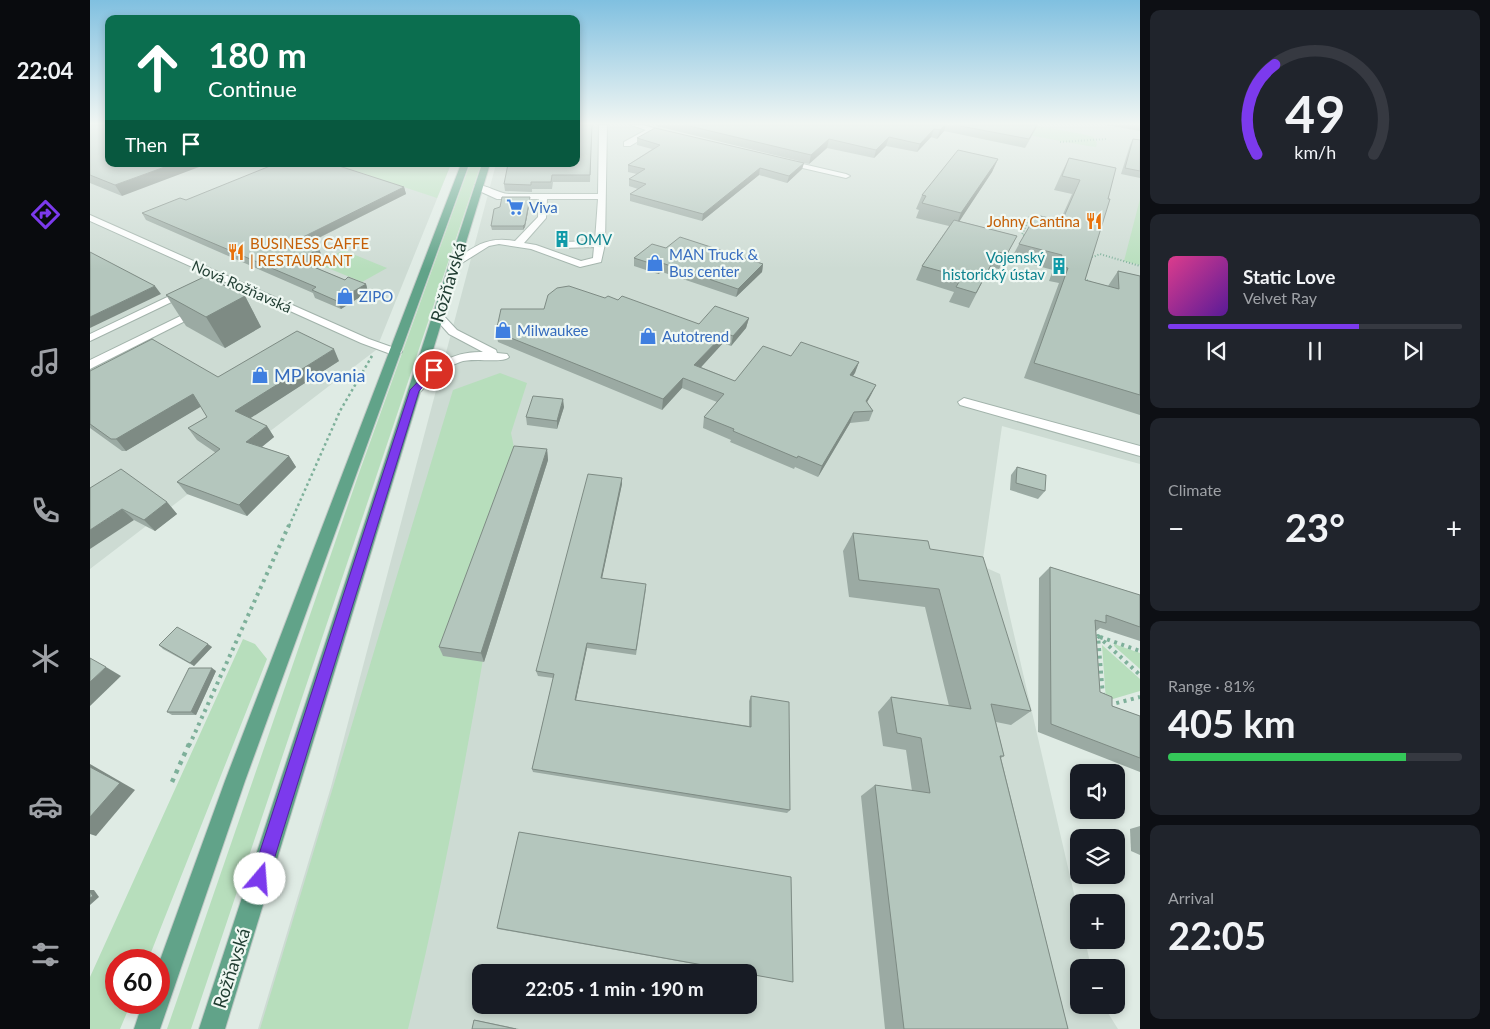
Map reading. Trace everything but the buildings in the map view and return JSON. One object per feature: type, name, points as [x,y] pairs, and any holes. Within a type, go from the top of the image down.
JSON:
[{"type":"main road","name":"Rožňavská","points":[[170,965],[235,781],[462,173]]},
{"type":"main road","name":"Rožňavská","points":[[212,1029],[483,173]]},
{"type":"main road","points":[[147,1029],[152,1014]]},
{"type":"street","points":[[454,264],[486,244],[499,241],[518,243],[580,264],[598,260],[603,173]]},
{"type":"street","points":[[833,173],[846,176]]},
{"type":"street","points":[[478,187],[497,196],[602,196]]},
{"type":"street","points":[[518,243],[542,218],[543,197]]},
{"type":"street","name":"Nová Rožňavská","points":[[90,218],[365,341],[396,352]]},
{"type":"street","points":[[562,245],[600,244]]},
{"type":"street","points":[[90,338],[182,293],[209,305],[90,365]]},
{"type":"street","points":[[415,390],[434,370],[453,360],[478,354],[503,357],[453,332],[438,316]]},
{"type":"street","points":[[964,402],[1140,451]]},
{"type":"path","points":[[1030,216],[1022,235],[1031,237]]},
{"type":"path","points":[[1084,255],[1094,257],[1100,254],[1140,266]]},
{"type":"path","points":[[1080,279],[1090,282]]},
{"type":"path","points":[[172,782],[244,627],[340,411],[374,352]]},
{"type":"path","points":[[1098,636],[1140,651]]},
{"type":"path","points":[[1098,636],[1140,675]]},
{"type":"path","points":[[1098,636],[1103,698]]},
{"type":"path","points":[[1113,710],[1104,706],[1140,696]]},
{"type":"shaded area","points":[[90,173],[447,173],[376,350],[90,569]]},
{"type":"shaded area","points":[[494,173],[1140,173],[1140,464],[1002,426],[982,566],[1000,574],[1070,876],[1070,884],[1072,884],[1074,894],[1070,894],[1070,949],[1087,949],[1089,959],[1070,959],[1070,1014],[1109,1014],[1118,1029],[258,1029],[331,787]]},
{"type":"green space","points":[[361,173],[447,173],[437,198]]},
{"type":"green space","points":[[467,173],[478,173],[191,1029],[167,1029],[359,473]]},
{"type":"green space","points":[[1140,199],[1140,265],[1124,261]]},
{"type":"green space","points":[[343,250],[387,268],[362,282],[318,264]]},
{"type":"green space","points":[[500,373],[527,383],[511,433],[516,457],[468,744],[440,887],[408,1029],[260,1029],[453,390]]},
{"type":"green space","points":[[243,639],[255,644],[267,659],[152,949],[105,949],[105,1014],[126,1014],[120,1029],[90,1029],[90,977]]},
{"type":"green space","points":[[1114,644],[1140,653],[1140,669],[1114,646]]},
{"type":"green space","points":[[1102,645],[1140,679],[1140,691],[1106,701]]},
{"type":"place","name":"Viva","points":[[515,207]]},
{"type":"place","name":"Johny Cantina","points":[[1094,221]]},
{"type":"place","name":"OMV","points":[[562,239]]},
{"type":"place","name":"BUSINESS CAFFE | RESTAURANT","points":[[236,252]]},
{"type":"place","name":"MAN Truck & Bus center","points":[[655,263]]},
{"type":"place","name":"Vojenský historický ústav","points":[[1059,266]]},
{"type":"place","name":"ZIPO","points":[[345,296]]},
{"type":"place","name":"Milwaukee","points":[[503,330]]},
{"type":"place","name":"Autotrend","points":[[648,336]]},
{"type":"place","name":"MP kovania","points":[[260,375]]},
{"type":"route","points":[[260,879],[415,390],[434,370]]}]
